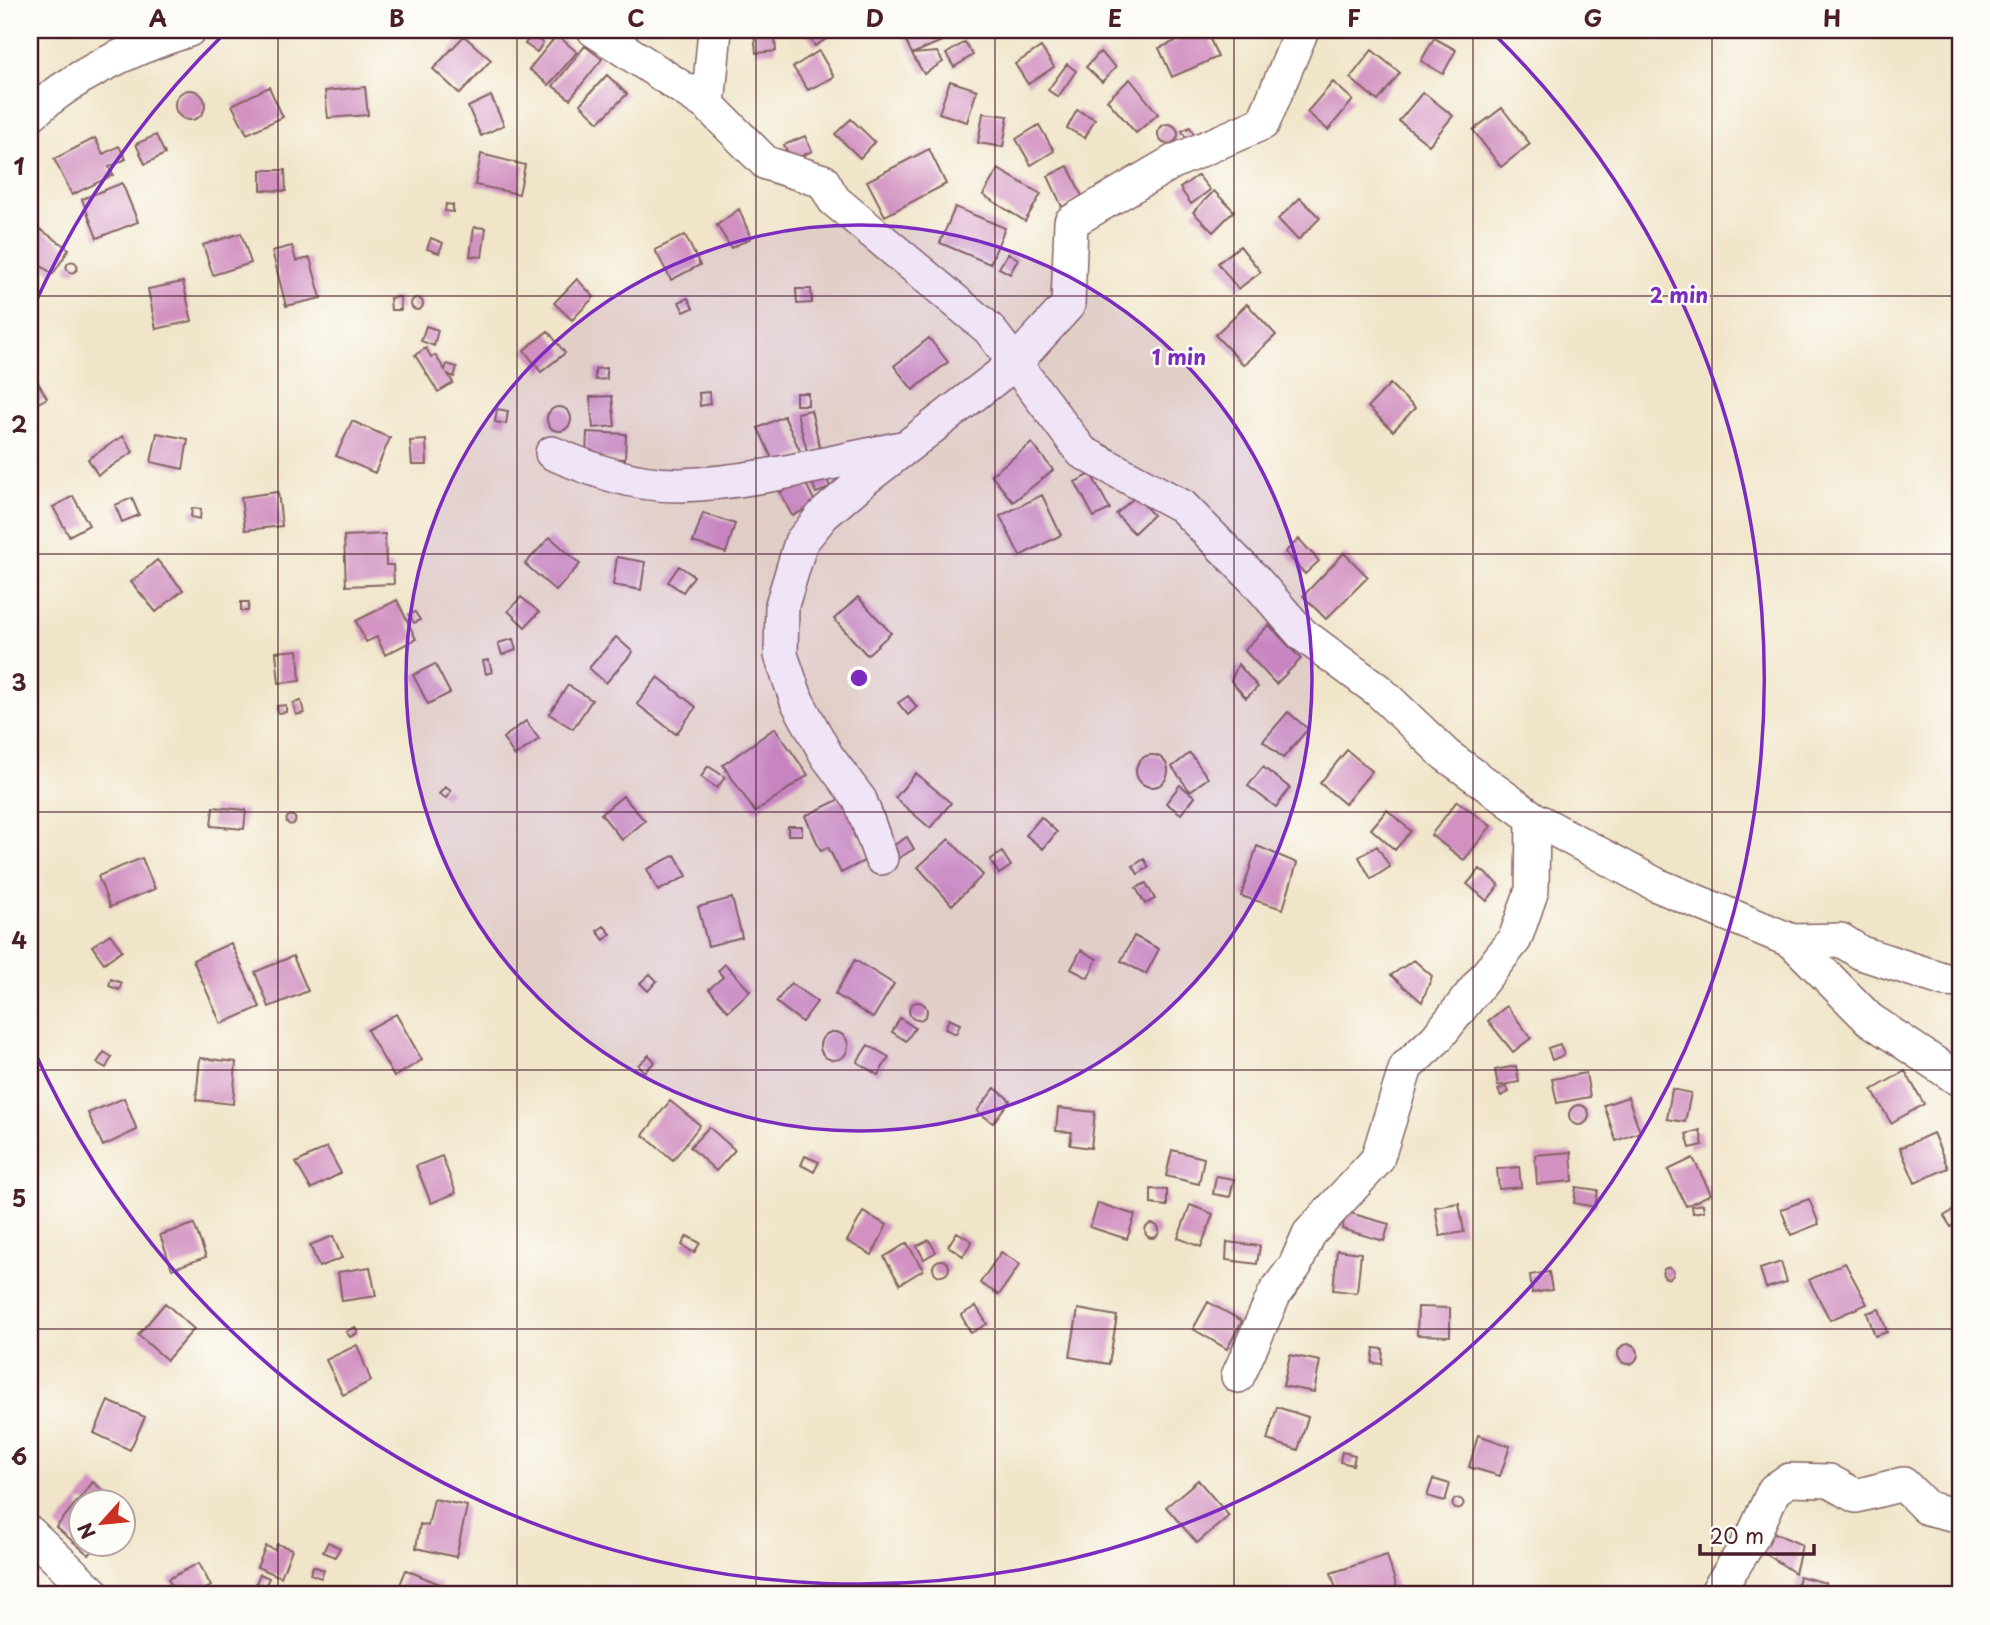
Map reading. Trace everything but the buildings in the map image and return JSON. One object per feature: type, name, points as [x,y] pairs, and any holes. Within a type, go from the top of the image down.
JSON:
[{"type":"street","points":[[30,115],[49,97],[135,47],[189,30]]},
{"type":"street","points":[[594,30],[708,105],[766,163],[823,181],[834,200],[989,329],[1083,452],[1182,506],[1255,580],[1302,634],[1379,691],[1446,755],[1533,818],[1657,885],[1792,941],[1869,1020],[1960,1080]]},
{"type":"street","points":[[708,105],[715,30]]},
{"type":"street","points":[[881,858],[860,800],[827,756],[797,701],[781,655],[782,605],[801,542],[823,515],[855,488],[1014,363],[1068,305],[1071,222],[1173,162],[1262,123],[1303,30]]},
{"type":"street","points":[[552,453],[613,477],[678,485],[771,474],[911,446]]},
{"type":"street","points":[[1238,1376],[1275,1293],[1295,1266],[1309,1234],[1355,1180],[1377,1160],[1406,1066],[1436,1038],[1515,939],[1532,890],[1533,818]]},
{"type":"street","points":[[1792,941],[1841,940],[1861,953],[1945,980],[1960,981]]},
{"type":"street","points":[[1715,1595],[1754,1534],[1774,1490],[1789,1480],[1829,1481],[1856,1496],[1903,1484],[1927,1508],[1960,1516]]},
{"type":"street","points":[[30,1533],[95,1595]]}]
